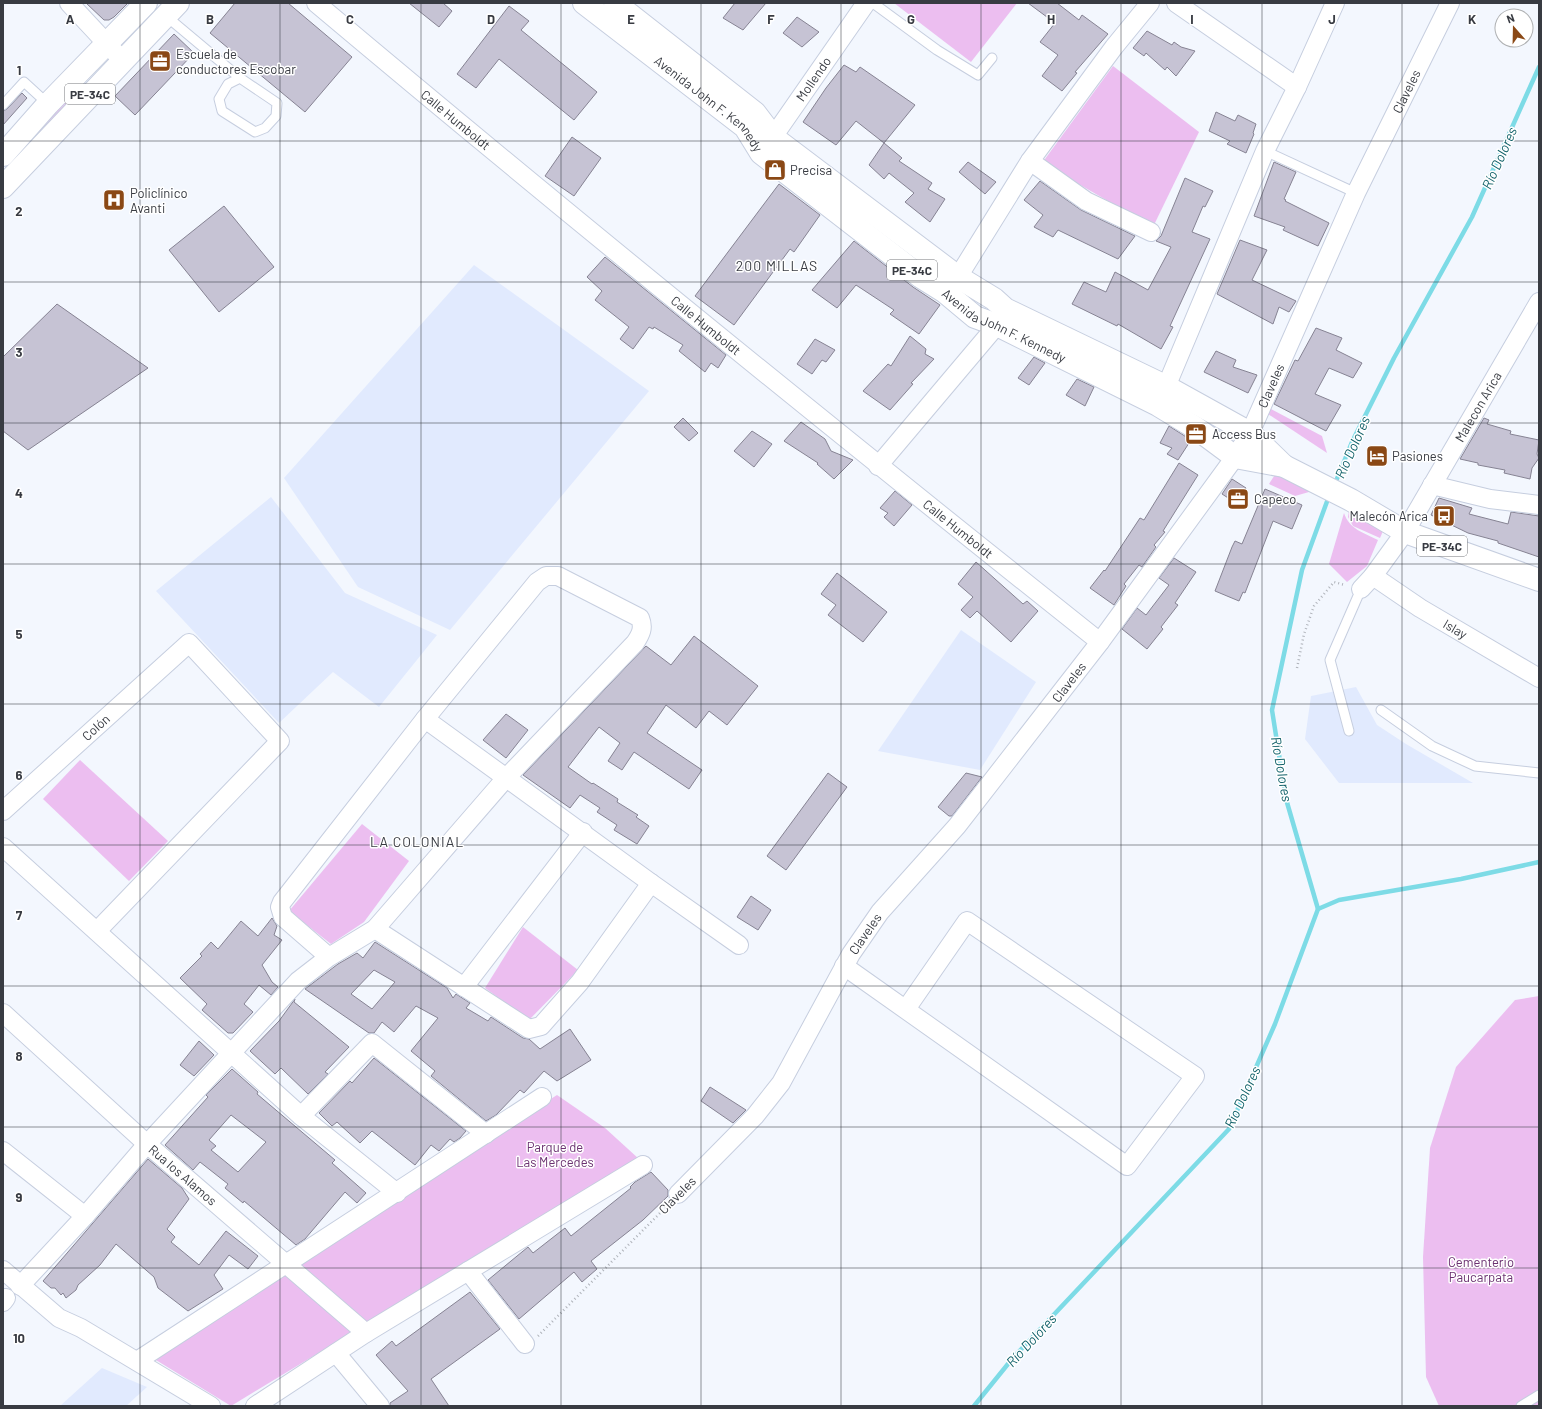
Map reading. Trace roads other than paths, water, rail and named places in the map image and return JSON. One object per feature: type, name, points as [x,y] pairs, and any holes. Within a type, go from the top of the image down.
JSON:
[{"type":"main road","name":"PE-34C","points":[[3,155],[48,104],[146,3]]},
{"type":"main road","name":"Avenida John F. Kennedy","points":[[584,3],[756,113],[767,146],[952,284],[994,299],[1001,317],[1162,396],[1250,433],[1284,466]]},
{"type":"main road","name":"Avenida John F. Kennedy","points":[[615,3],[682,67]]},
{"type":"main road","name":"PE-34C","points":[[6,179],[123,61],[172,9]]},
{"type":"main road","name":"Avenida John F. Kennedy","points":[[1162,396],[1196,428],[1235,457],[1284,466],[1320,483],[1405,532]]},
{"type":"main road","name":"PE-34C","points":[[1405,532],[1539,580]]},
{"type":"street","points":[[68,3],[123,61]]},
{"type":"street","name":"Calle Humboldt","points":[[316,3],[505,162],[878,466],[1100,642]]},
{"type":"street","name":"Mollendo","points":[[767,146],[866,3]]},
{"type":"street","points":[[952,284],[1030,161],[1114,47],[1150,3]]},
{"type":"street","points":[[1176,3],[1297,87]]},
{"type":"street","points":[[1162,396],[1265,151],[1297,87],[1335,3]]},
{"type":"street","name":"Claveles","points":[[678,1194],[755,1116],[780,1083],[844,966],[880,912],[958,826],[1100,642],[1235,457],[1250,433],[1356,193],[1450,3]]},
{"type":"street","points":[[1030,161],[1086,202],[1151,232]]},
{"type":"street","name":"Malecon Arica","points":[[1361,589],[1373,576],[1405,532],[1432,485],[1532,327],[1539,302]]},
{"type":"street","points":[[878,466],[1001,317]]},
{"type":"street","points":[[1432,485],[1490,499],[1539,505]]},
{"type":"street","points":[[20,1286],[85,1216],[147,1144],[298,981],[329,957],[375,929],[506,778],[635,643],[642,633],[643,624],[640,618],[558,576],[546,576],[538,582],[425,719],[334,834],[280,907],[283,917],[329,957]]},
{"type":"street","name":"Islay","points":[[1373,576],[1420,608],[1539,678]]},
{"type":"street","name":"Colón","points":[[3,811],[189,643],[280,741],[98,931]]},
{"type":"street","points":[[425,719],[583,832],[651,883],[740,944]]},
{"type":"street","points":[[464,987],[583,832]]},
{"type":"street","points":[[3,847],[98,931],[231,1054],[301,1116],[397,1193]]},
{"type":"street","points":[[375,929],[529,1029],[540,1026],[580,982],[651,883]]},
{"type":"street","points":[[844,966],[1127,1166],[1195,1076],[967,921],[906,1009]]},
{"type":"street","name":"Rua los Alamos","points":[[3,1013],[147,1144],[288,1264],[366,1333]]},
{"type":"street","points":[[301,1116],[372,1043],[486,1134]]},
{"type":"street","points":[[137,1361],[397,1193],[542,1097]]},
{"type":"street","points":[[3,1150],[85,1216]]},
{"type":"street","points":[[255,1406],[366,1333],[643,1165]]},
{"type":"street","points":[[3,1270],[59,1318],[81,1328],[211,1406]]},
{"type":"street","points":[[468,1270],[529,1342]]},
{"type":"street","points":[[336,1353],[380,1406]]},
{"type":"lane","points":[[873,3],[937,50],[978,75],[992,58]]},
{"type":"lane","points":[[172,9],[240,78],[276,103],[276,116],[265,128],[255,132],[222,111],[219,98],[228,84],[240,78]]},
{"type":"lane","points":[[3,105],[24,82],[48,104]]},
{"type":"lane","points":[[1265,151],[1356,193]]},
{"type":"lane","points":[[1349,731],[1330,660],[1361,589]]},
{"type":"lane","points":[[1381,710],[1432,746],[1475,766],[1539,773]]},
{"type":"lane","points":[[1521,1406],[1539,1396]]},
{"type":"waterway","name":"Río Dolores","points":[[1334,486],[1352,442],[1394,358],[1472,217],[1539,67]]},
{"type":"waterway","name":"Río Dolores","points":[[974,1406],[1012,1359],[1229,1129],[1275,1024],[1318,909],[1286,799],[1272,710],[1302,570],[1329,496]]},
{"type":"waterway","points":[[1318,909],[1339,900],[1461,879],[1539,862]]},
{"type":"place","name":"Escuela de conductores Escobar","points":[[160,61]]},
{"type":"place","name":"Precisa","points":[[775,170]]},
{"type":"place","name":"Policlínico Avanti","points":[[114,200]]},
{"type":"place","name":"Access Bus","points":[[1196,434]]},
{"type":"place","name":"Pasiones","points":[[1377,456]]},
{"type":"place","name":"Capeco","points":[[1238,499]]},
{"type":"place","name":"Malecón Arica","points":[[1444,516]]},
{"type":"district","name":"200 MILLAS","points":[[777,265]]},
{"type":"district","name":"LA COLONIAL","points":[[417,841]]},
{"type":"park label","name":"Parque de Las Mercedes","points":[[555,1154]]},
{"type":"park label","name":"Cementerio Paucarpata","points":[[1481,1270]]}]
